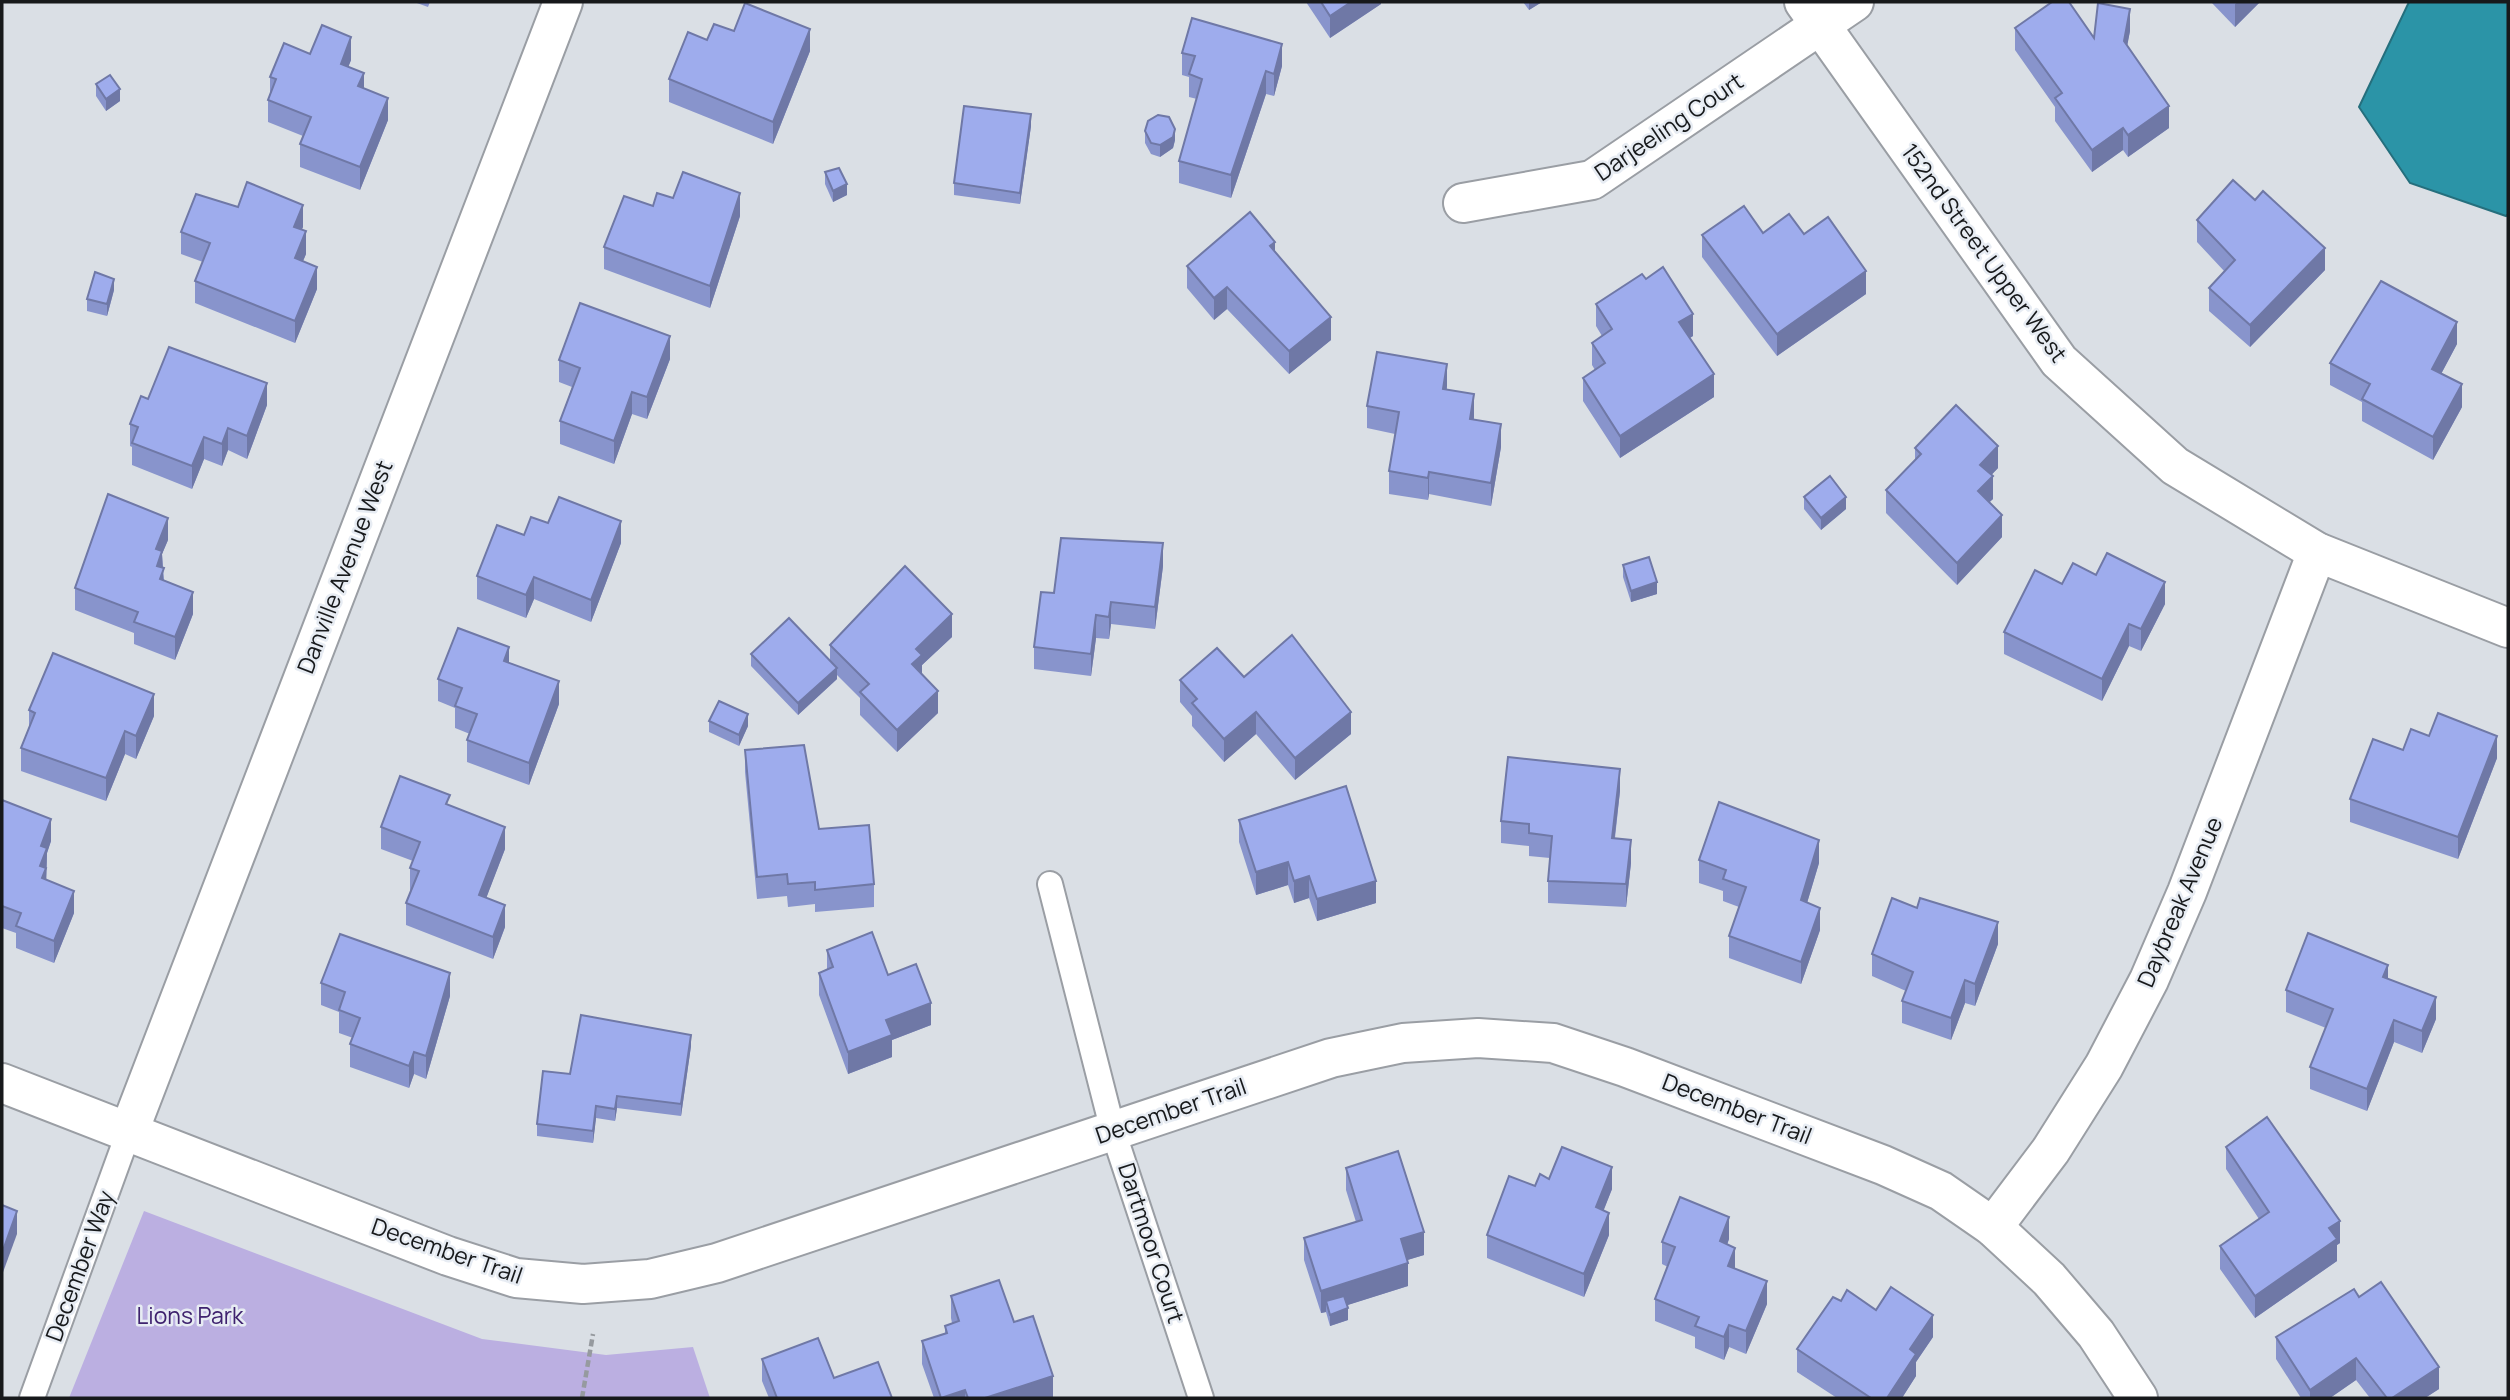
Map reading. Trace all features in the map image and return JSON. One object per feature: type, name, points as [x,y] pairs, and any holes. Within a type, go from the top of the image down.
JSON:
[{"type":"street","name":"Danville Avenue West","points":[[128,1134],[563,2]]},
{"type":"street","name":"Darjeeling Court","points":[[1463,203],[1592,180],[1812,14],[1854,2]]},
{"type":"street","name":"152nd Street Upper West","points":[[1812,14],[2059,361],[2175,466],[2317,552],[2508,628]]},
{"type":"street","name":"Daybreak Avenue","points":[[1993,1227],[2058,1139],[2104,1066],[2149,980],[2187,892],[2317,552]]},
{"type":"street","name":"December Trail","points":[[2,1083],[449,1256],[516,1278],[583,1284],[650,1279],[716,1262],[1331,1058],[1403,1043],[1478,1038],[1553,1044],[1625,1067],[1883,1165],[1941,1191],[1993,1227],[2049,1279],[2096,1334],[2138,1398]]},
{"type":"lane","name":"Dartmoor Court","points":[[1050,884],[1113,1131],[1201,1398]]},
{"type":"lane","name":"December Way","points":[[33,1398],[128,1134]]},
{"type":"path","points":[[582,1398],[593,1334]]},
{"type":"green space","name":"Lions Park","points":[[144,1211],[482,1339],[606,1355],[693,1347],[710,1398],[69,1398]]},
{"type":"water","points":[[2409,2],[2508,2],[2506,216],[2410,183],[2359,107]]},
{"type":"building","points":[[1321,2],[1351,2],[1330,16]]},
{"type":"building","points":[[2052,2],[2069,2],[2094,38],[2098,3],[2130,9],[2124,41],[2169,106],[2128,135],[2123,128],[2092,150],[2055,98],[2062,93],[2015,28]]},
{"type":"building","points":[[745,3],[810,29],[773,122],[669,79],[688,32],[707,40],[714,24],[734,31]]},
{"type":"building","points":[[1192,18],[1282,44],[1274,74],[1266,71],[1231,175],[1179,161],[1202,79],[1189,74],[1195,56],[1182,53]]},
{"type":"building","points":[[322,25],[351,37],[341,64],[364,73],[358,86],[388,98],[360,167],[300,144],[311,117],[268,100],[276,79],[270,77],[284,43],[310,54]]},
{"type":"building","points":[[110,75],[120,89],[106,99],[96,84]]},
{"type":"building","points":[[964,106],[1031,114],[1020,193],[954,183]]},
{"type":"building","points":[[1158,115],[1169,117],[1175,129],[1173,137],[1160,145],[1151,143],[1145,131],[1148,121]]},
{"type":"building","points":[[839,168],[847,184],[833,191],[825,172]]},
{"type":"building","points":[[683,172],[740,193],[710,286],[604,247],[624,196],[653,206],[657,193],[673,198]]},
{"type":"building","points":[[2233,180],[2255,200],[2263,191],[2325,248],[2250,325],[2209,288],[2235,260],[2197,220]]},
{"type":"building","points":[[247,182],[303,205],[294,227],[306,231],[295,258],[317,267],[295,321],[195,281],[210,243],[181,232],[196,194],[238,207]]},
{"type":"building","points":[[1744,206],[1763,233],[1789,214],[1804,234],[1828,217],[1866,271],[1777,334],[1702,235]]},
{"type":"building","points":[[1250,212],[1275,242],[1270,246],[1331,317],[1289,351],[1227,287],[1214,298],[1187,266]]},
{"type":"building","points":[[1663,267],[1693,314],[1679,322],[1714,374],[1620,436],[1583,378],[1605,363],[1592,343],[1612,329],[1596,304],[1642,274],[1646,279]]},
{"type":"building","points":[[95,272],[114,279],[107,304],[87,299]]},
{"type":"building","points":[[2381,281],[2457,322],[2432,369],[2462,384],[2433,437],[2362,399],[2370,384],[2330,363]]},
{"type":"building","points":[[580,303],[670,336],[647,397],[632,392],[614,441],[560,421],[580,368],[559,360]]},
{"type":"building","points":[[169,347],[267,383],[247,436],[228,428],[222,444],[204,437],[192,466],[132,443],[138,427],[130,424],[141,396],[148,399]]},
{"type":"building","points":[[1377,352],[1447,364],[1443,389],[1474,394],[1470,419],[1501,424],[1491,483],[1429,472],[1428,478],[1389,471],[1399,412],[1367,406]]},
{"type":"building","points":[[1956,405],[1998,446],[1980,465],[1993,476],[1978,491],[2002,515],[1957,563],[1886,490],[1921,454],[1915,448]]},
{"type":"building","points":[[1830,476],[1846,497],[1821,518],[1804,497]]},
{"type":"building","points":[[108,494],[168,518],[156,549],[162,551],[157,566],[164,568],[160,579],[193,592],[175,637],[134,622],[138,612],[75,588]]},
{"type":"building","points":[[559,497],[621,521],[591,600],[534,577],[526,595],[477,576],[497,525],[524,535],[531,517],[548,523]]},
{"type":"building","points":[[1061,538],[1163,543],[1155,607],[1111,602],[1109,617],[1096,615],[1091,654],[1034,647],[1041,592],[1054,593]]},
{"type":"building","points":[[2107,553],[2165,582],[2141,629],[2129,624],[2102,679],[2004,632],[2035,570],[2062,584],[2073,563],[2096,575]]},
{"type":"building","points":[[1649,557],[1657,582],[1631,591],[1623,565]]},
{"type":"building","points":[[905,566],[952,614],[916,649],[922,655],[912,664],[938,691],[897,730],[860,692],[869,684],[830,645]]},
{"type":"building","points":[[789,618],[837,668],[798,703],[751,654]]},
{"type":"building","points":[[458,628],[509,647],[504,661],[559,681],[529,763],[467,740],[477,714],[455,706],[462,688],[438,679]]},
{"type":"building","points":[[1292,635],[1351,712],[1295,758],[1256,712],[1224,739],[1192,703],[1197,699],[1180,680],[1217,648],[1244,677]]},
{"type":"building","points":[[53,653],[154,694],[136,736],[125,731],[106,778],[21,748],[35,713],[29,710]]},
{"type":"building","points":[[719,701],[748,714],[739,735],[709,721]]},
{"type":"building","points":[[2438,713],[2497,736],[2458,837],[2350,799],[2373,739],[2403,750],[2411,729],[2429,736]]},
{"type":"building","points":[[804,745],[819,829],[869,825],[874,884],[815,890],[815,882],[788,884],[787,874],[757,877],[745,750]]},
{"type":"building","points":[[1508,757],[1620,769],[1612,838],[1631,840],[1626,884],[1548,881],[1552,836],[1529,833],[1529,824],[1501,821]]},
{"type":"building","points":[[400,776],[450,795],[446,804],[505,827],[479,895],[505,905],[493,937],[406,903],[419,871],[410,868],[420,842],[381,827]]},
{"type":"building","points":[[1346,786],[1376,881],[1317,899],[1309,876],[1294,881],[1288,862],[1256,872],[1239,820]]},
{"type":"building","points":[[2,800],[51,819],[41,846],[47,848],[40,866],[46,868],[42,878],[74,891],[54,941],[16,926],[21,913],[2,906]]},
{"type":"building","points":[[1719,802],[1819,840],[1801,900],[1820,908],[1801,962],[1729,936],[1746,887],[1723,879],[1726,870],[1699,860]]},
{"type":"building","points":[[1892,898],[1917,908],[1920,898],[1998,922],[1975,984],[1965,980],[1951,1018],[1902,1001],[1913,972],[1872,954]]},
{"type":"building","points":[[872,932],[888,975],[916,964],[931,1003],[886,1020],[892,1035],[848,1052],[819,973],[833,967],[827,950]]},
{"type":"building","points":[[2308,933],[2388,965],[2383,977],[2436,997],[2422,1031],[2394,1020],[2367,1089],[2310,1067],[2333,1009],[2286,990]]},
{"type":"building","points":[[340,934],[450,973],[426,1056],[414,1052],[409,1066],[350,1044],[360,1018],[339,1010],[345,992],[321,983]]},
{"type":"building","points":[[581,1015],[691,1035],[681,1104],[617,1096],[615,1109],[596,1106],[593,1131],[537,1124],[543,1071],[570,1074]]},
{"type":"building","points":[[2267,1117],[2340,1221],[2329,1228],[2337,1239],[2255,1296],[2220,1246],[2269,1212],[2226,1147]]},
{"type":"building","points":[[1562,1147],[1612,1167],[1596,1207],[1609,1213],[1584,1274],[1487,1235],[1509,1176],[1535,1186],[1540,1174],[1549,1179]]},
{"type":"building","points":[[1398,1151],[1424,1232],[1401,1239],[1408,1263],[1321,1291],[1304,1238],[1362,1220],[1346,1168]]},
{"type":"building","points":[[1680,1197],[1729,1217],[1720,1241],[1735,1248],[1728,1266],[1767,1281],[1746,1331],[1729,1325],[1724,1337],[1695,1326],[1699,1317],[1655,1299],[1675,1247],[1662,1242]]},
{"type":"building","points":[[2,1205],[17,1211],[2,1253]]},
{"type":"building","points":[[999,1280],[1014,1322],[1033,1316],[1053,1376],[985,1398],[968,1398],[965,1390],[941,1398],[922,1341],[947,1333],[945,1326],[959,1321],[951,1296]]},
{"type":"building","points":[[2381,1282],[2439,1367],[2392,1398],[2387,1398],[2356,1358],[2310,1390],[2276,1337],[2354,1289],[2359,1297]]},
{"type":"building","points":[[1891,1287],[1933,1315],[1910,1349],[1916,1354],[1887,1398],[1871,1398],[1797,1349],[1833,1297],[1841,1301],[1847,1290],[1876,1310]]},
{"type":"building","points":[[1344,1296],[1348,1308],[1330,1315],[1326,1301]]},
{"type":"building","points":[[818,1338],[834,1378],[878,1362],[892,1398],[777,1398],[762,1359]]}]
